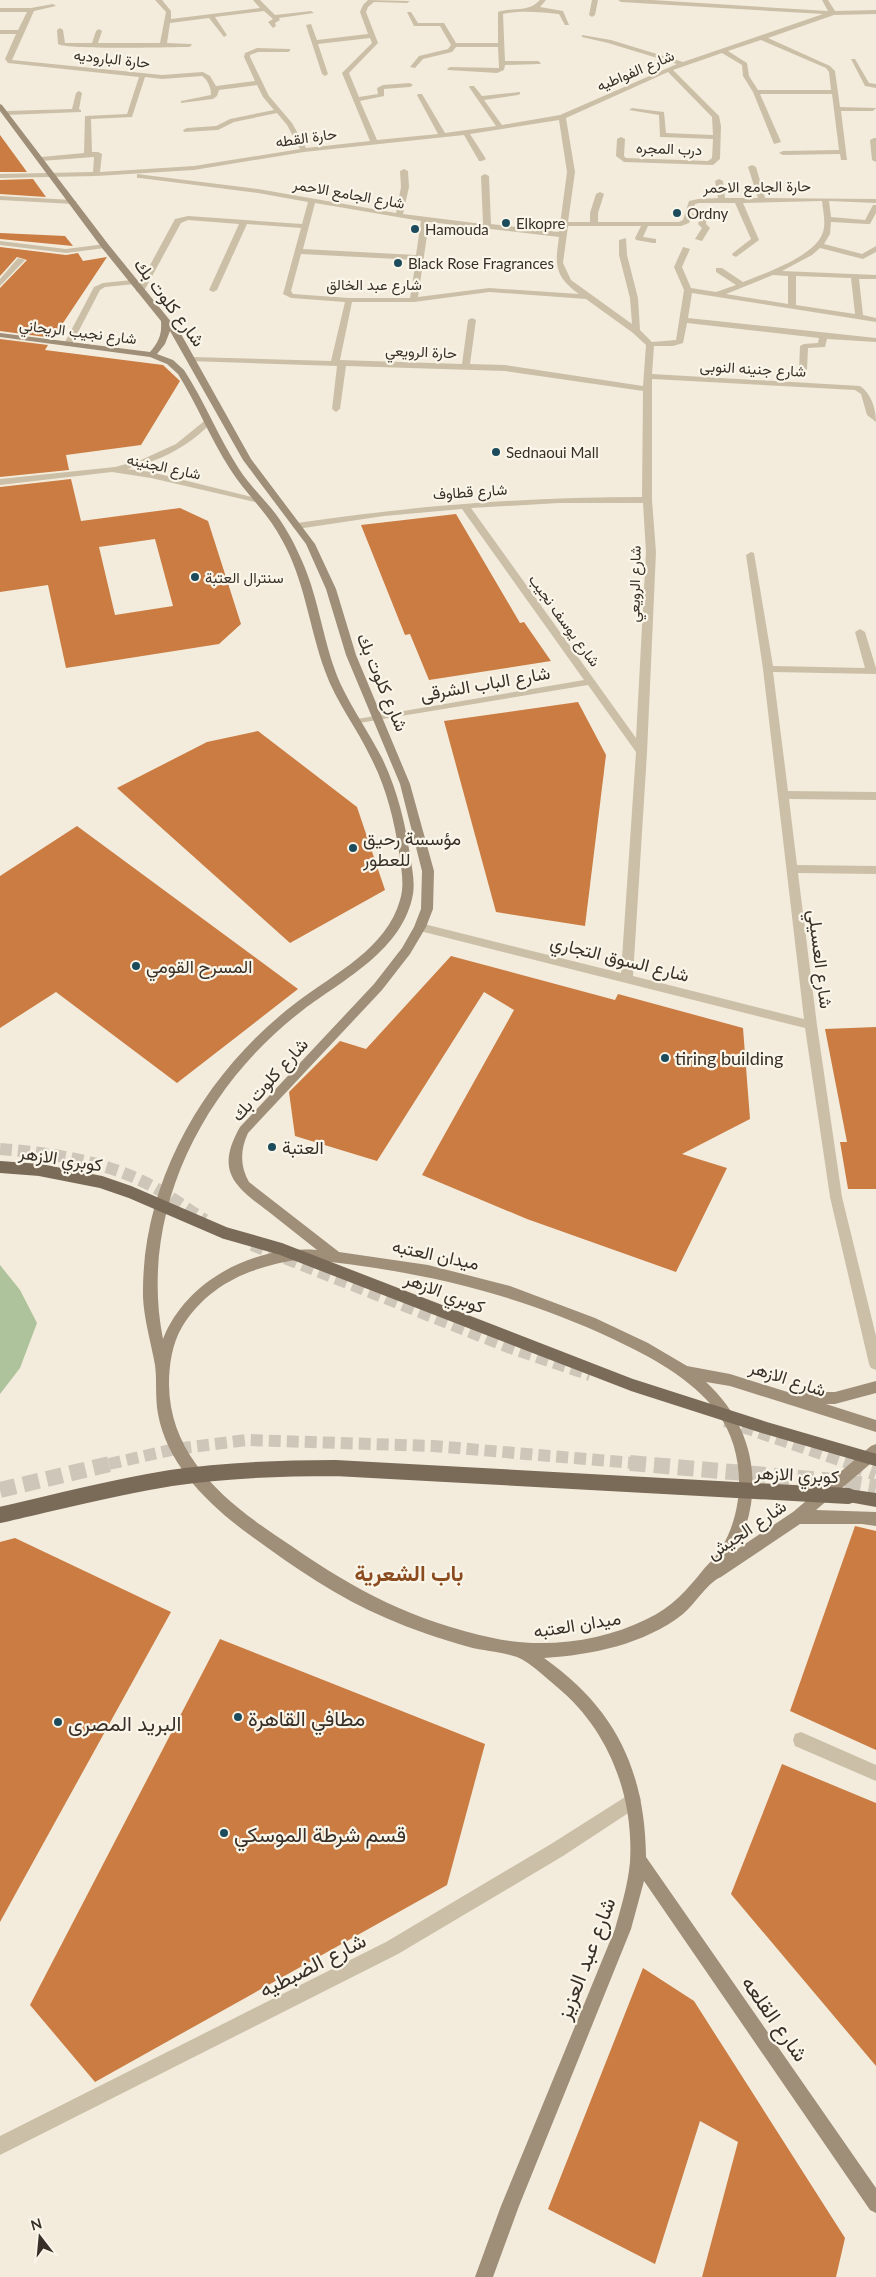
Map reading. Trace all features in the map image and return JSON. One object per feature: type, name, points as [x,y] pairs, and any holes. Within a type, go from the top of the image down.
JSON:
[{"type":"main road","name":"كوبري الازهر","points":[[0,1168],[40,1170],[71,1175],[123,1190],[225,1234],[282,1249],[632,1384],[821,1445],[876,1460]]},
{"type":"main road","name":"كوبري الازهر","points":[[0,1515],[119,1487],[227,1472],[281,1468],[335,1468],[592,1481],[848,1496],[876,1500]]},
{"type":"street","points":[[3,10],[17,0]]},
{"type":"street","points":[[158,0],[169,12],[163,46]]},
{"type":"street","points":[[256,0],[277,21],[271,22],[273,26]]},
{"type":"street","points":[[374,142],[345,73],[346,69],[375,43],[363,12],[365,6],[372,0],[408,1]]},
{"type":"street","points":[[537,9],[543,0]]},
{"type":"street","points":[[592,16],[595,0]]},
{"type":"street","points":[[621,0],[833,13],[876,12]]},
{"type":"street","points":[[732,0],[734,8]]},
{"type":"street","points":[[826,0],[825,2],[833,13]]},
{"type":"street","points":[[3,10],[31,10],[53,6]]},
{"type":"street","points":[[167,21],[266,9]]},
{"type":"street","points":[[450,69],[497,71],[502,69],[501,12],[524,12],[537,9],[561,12],[567,24]]},
{"type":"street","points":[[0,52],[11,52],[31,10]]},
{"type":"street","points":[[274,18],[311,13]]},
{"type":"street","points":[[409,13],[416,25],[442,24],[454,45]]},
{"type":"street","name":"شارع الفواطيه","points":[[562,117],[668,69],[833,13]]},
{"type":"street","points":[[211,16],[224,35]]},
{"type":"street","points":[[310,25],[324,74]]},
{"type":"street","points":[[60,30],[62,45],[189,45]]},
{"type":"street","points":[[94,46],[100,31]]},
{"type":"street","points":[[0,32],[21,32]]},
{"type":"street","points":[[315,42],[373,36]]},
{"type":"street","points":[[584,36],[609,41],[684,64]]},
{"type":"street","points":[[761,37],[828,68],[834,75],[843,155],[783,153]]},
{"type":"street","points":[[454,45],[502,45]]},
{"type":"street","points":[[413,67],[421,57],[450,51],[454,45]]},
{"type":"street","points":[[288,50],[257,50],[247,54],[247,57],[266,97],[290,124],[304,150]]},
{"type":"street","points":[[722,50],[745,64],[746,76],[756,92],[777,142]]},
{"type":"street","name":"حارة الباروديه","points":[[11,52],[8,60],[10,62],[144,74],[162,78],[203,74],[208,77],[214,90]]},
{"type":"street","points":[[853,60],[867,85],[876,86]]},
{"type":"street","points":[[503,63],[538,64]]},
{"type":"street","name":"درب المجره","points":[[621,139],[620,156],[624,160],[710,163],[716,160],[717,137],[715,116],[668,69]]},
{"type":"street","points":[[88,154],[87,117],[130,116],[144,74]]},
{"type":"street","points":[[183,102],[211,98],[214,96],[214,90],[260,83]]},
{"type":"street","points":[[355,100],[380,96],[382,95],[380,88],[383,87],[410,86]]},
{"type":"street","points":[[472,87],[500,127]]},
{"type":"street","points":[[756,92],[835,92]]},
{"type":"street","points":[[3,109],[77,111],[79,93]]},
{"type":"street","points":[[480,98],[518,93]]},
{"type":"street","points":[[420,95],[443,136]]},
{"type":"street","name":"شارع كلوت بك","points":[[3,109],[192,359],[241,450],[297,526],[322,566],[351,655],[379,718],[405,784],[428,871],[428,899],[420,927],[406,952],[378,987],[244,1130],[237,1141],[234,1153],[234,1164],[244,1186],[335,1256]]},
{"type":"street","points":[[837,109],[873,109]]},
{"type":"street","points":[[632,110],[660,112],[663,114],[663,135],[717,137]]},
{"type":"street","points":[[187,130],[218,128],[232,120],[278,111]]},
{"type":"street","points":[[562,117],[571,172],[561,235],[559,263],[568,281],[636,331],[650,344],[677,343],[680,341],[688,290],[678,265],[686,249]]},
{"type":"street","name":"حارة القطه","points":[[0,176],[96,174],[214,166],[304,150],[443,136],[562,117]]},
{"type":"street","points":[[466,133],[482,159]]},
{"type":"street","points":[[876,140],[874,140],[876,160]]},
{"type":"street","points":[[42,159],[98,154],[96,174]]},
{"type":"street","points":[[752,167],[762,200]]},
{"type":"street","name":"شارع الجامع الاحمر","points":[[133,172],[148,178],[258,191],[425,220],[561,235]]},
{"type":"street","points":[[399,216],[403,203],[404,172]]},
{"type":"street","points":[[485,176],[487,227]]},
{"type":"street","points":[[719,181],[722,200]]},
{"type":"street","points":[[594,224],[594,213],[600,194]]},
{"type":"street","points":[[0,198],[73,202]]},
{"type":"street","points":[[716,295],[772,273],[808,254],[819,245],[827,232],[825,199]]},
{"type":"street","name":"حارة الجامع الاحمر","points":[[563,224],[681,224],[686,221],[694,202],[825,199],[876,201]]},
{"type":"street","points":[[736,255],[755,240],[738,200]]},
{"type":"street","name":"شارع عبد الخالق","points":[[312,201],[287,294],[291,296],[349,300],[414,300],[489,290],[588,297]]},
{"type":"street","points":[[827,219],[867,222],[876,207]]},
{"type":"street","points":[[688,215],[704,218],[702,224],[706,228],[699,240]]},
{"type":"street","points":[[140,291],[178,221],[188,218],[305,226]]},
{"type":"street","points":[[414,300],[425,220]]},
{"type":"street","points":[[213,290],[244,222]]},
{"type":"street","points":[[645,225],[639,238],[653,241]]},
{"type":"street","points":[[623,240],[621,250],[630,280],[636,313],[636,331]]},
{"type":"street","points":[[0,243],[66,251],[105,246]]},
{"type":"street","points":[[819,245],[863,256],[876,248]]},
{"type":"street","points":[[298,251],[420,258]]},
{"type":"street","points":[[1,282],[21,260]]},
{"type":"street","points":[[719,270],[742,285]]},
{"type":"street","points":[[772,273],[876,277]]},
{"type":"street","points":[[792,274],[792,307]]},
{"type":"street","points":[[855,276],[859,318]]},
{"type":"street","points":[[68,344],[97,289],[103,286],[132,282]]},
{"type":"street","points":[[688,290],[876,320]]},
{"type":"street","points":[[336,409],[338,362],[349,300]]},
{"type":"street","points":[[466,366],[472,320]]},
{"type":"street","points":[[684,320],[823,336],[876,340]]},
{"type":"street","points":[[152,355],[165,334],[165,321]]},
{"type":"street","name":"شارع نجيب الريحاني","points":[[0,335],[152,355]]},
{"type":"street","points":[[803,370],[804,346],[822,346],[823,336]]},
{"type":"street","name":"شارع الرويعي","points":[[627,977],[642,753],[651,552],[647,500],[647,389],[650,344]]},
{"type":"street","name":"شارع كلوت بك","points":[[152,355],[170,362],[182,372],[234,468],[275,520],[300,565],[308,588],[325,656],[336,685],[378,760],[397,812],[408,883],[407,898],[397,923],[381,942],[325,989],[297,1008],[247,1054],[215,1093],[188,1136],[174,1166],[163,1199],[155,1231],[150,1264],[150,1297],[154,1332],[162,1366]]},
{"type":"street","name":"حارة الرويعي","points":[[192,359],[466,366],[533,370],[647,389]]},
{"type":"street","name":"شارع جنينه النوبى","points":[[648,376],[857,388],[865,393],[871,415],[876,419]]},
{"type":"street","points":[[112,469],[164,454],[190,439],[208,421]]},
{"type":"street","name":"شارع الجنينه","points":[[0,482],[112,469],[151,475],[261,502]]},
{"type":"street","points":[[261,502],[276,498]]},
{"type":"street","name":"شارع قطاوف","points":[[297,526],[380,513],[464,505],[555,500],[647,500]]},
{"type":"street","name":"شارع يوسف نجيب","points":[[464,505],[642,753]]},
{"type":"street","name":"شارع العسيلي","points":[[751,555],[768,669],[811,1025],[836,1197],[876,1364]]},
{"type":"street","points":[[768,669],[873,671],[860,632]]},
{"type":"street","name":"شارع الباب الشرقى","points":[[357,722],[590,682]]},
{"type":"street","points":[[782,795],[876,796]]},
{"type":"street","points":[[792,869],[876,870]]},
{"type":"street","name":"شارع السوق التجاري","points":[[420,927],[627,977],[811,1025]]},
{"type":"street","name":"ميدان العتبه","points":[[302,1254],[335,1256],[436,1271],[507,1290],[580,1317],[652,1352],[687,1372],[710,1393],[729,1417],[742,1444],[747,1472],[745,1500],[738,1528],[727,1553],[697,1592],[680,1607],[657,1622],[633,1634],[597,1644],[522,1652],[454,1636],[411,1621],[368,1602],[334,1584],[238,1519],[215,1499],[195,1476],[168,1431],[162,1408],[162,1366],[172,1334],[186,1310],[204,1292],[225,1276],[249,1264],[275,1257],[302,1254]]},
{"type":"street","name":"شارع الازهر","points":[[687,1372],[730,1380],[876,1426]]},
{"type":"street","points":[[784,1397],[835,1398],[876,1387]]},
{"type":"street","name":"شارع الجيش","points":[[706,1579],[798,1517],[876,1450]]},
{"type":"street","points":[[798,1517],[876,1518]]},
{"type":"street","name":"شارع عبد العزيز","points":[[484,2277],[510,2206],[623,1929],[634,1894],[638,1858],[633,1800],[621,1762],[603,1728],[580,1698],[553,1672],[522,1652]]},
{"type":"street","points":[[801,1740],[876,1773]]},
{"type":"street","name":"شارع الضبطيه","points":[[0,2146],[392,1948],[557,1850],[633,1800]]},
{"type":"street","name":"شارع القلعه","points":[[638,1858],[876,2204]]},
{"type":"green space","points":[[0,1265],[20,1290],[37,1323],[20,1368],[0,1394]]},
{"type":"building","points":[[0,135],[27,172],[0,172]]},
{"type":"building","points":[[33,179],[46,197],[0,194],[0,180]]},
{"type":"building","points":[[0,233],[65,236],[73,246],[0,239]]},
{"type":"building","points":[[0,247],[66,255],[78,253],[83,261],[107,257],[53,338],[0,331],[0,288],[27,260],[17,257],[0,276]]},
{"type":"building","points":[[0,339],[48,345],[45,350],[163,365],[180,381],[141,445],[66,455],[69,470],[0,477]]},
{"type":"building","name":"سنترال العتبة","points":[[71,479],[81,521],[180,508],[208,521],[241,624],[219,644],[66,668],[48,585],[0,592],[0,487]],"holes":[[[155,539],[173,606],[115,615],[99,547]]]},
{"type":"building","points":[[456,514],[520,623],[524,622],[551,661],[429,680],[410,634],[405,635],[361,525]]},
{"type":"building","points":[[578,702],[606,755],[585,926],[496,912],[444,721]]},
{"type":"building","points":[[258,731],[357,807],[385,890],[290,943],[117,788],[207,742]]},
{"type":"building","name":"المسرح القومي","points":[[77,826],[298,989],[177,1083],[56,992],[0,1028],[0,876]]},
{"type":"building","points":[[451,956],[615,1000],[618,994],[743,1028],[750,1119],[682,1154],[727,1168],[676,1272],[527,1219],[422,1175],[514,1010],[484,992],[377,1161],[295,1136],[289,1092],[340,1041],[366,1049]]},
{"type":"building","points":[[876,1027],[876,1189],[848,1189],[840,1142],[847,1142],[825,1029]]},
{"type":"building","points":[[855,1526],[876,1531],[876,1750],[790,1711]]},
{"type":"building","name":"البريد المصرى","points":[[15,1538],[171,1612],[0,1922],[0,1542]]},
{"type":"building","points":[[220,1639],[485,1744],[447,1885],[95,2082],[30,2005]]},
{"type":"building","points":[[782,1764],[876,1803],[876,2066],[731,1894]]},
{"type":"building","points":[[643,1968],[694,2001],[845,2238],[836,2277],[702,2277],[738,2142],[700,2121],[655,2264],[548,2209]]},
{"type":"tunnel","points":[[0,1149],[56,1155],[93,1163],[129,1175],[154,1187],[205,1220]]},
{"type":"tunnel","points":[[252,1245],[508,1347],[590,1375]]},
{"type":"tunnel","points":[[725,1421],[851,1464]]},
{"type":"tunnel","points":[[109,1464],[175,1449],[247,1440],[433,1446],[645,1464]]},
{"type":"tunnel","points":[[0,1490],[114,1463]]},
{"type":"tunnel","points":[[630,1463],[846,1482],[876,1487]]},
{"type":"tunnel","points":[[848,1463],[876,1473]]},
{"type":"place","name":"Ordny","points":[[677,213]]},
{"type":"place","name":"Elkopre","points":[[506,223]]},
{"type":"place","name":"Hamouda","points":[[415,229]]},
{"type":"place","name":"Black Rose Fragrances","points":[[398,263]]},
{"type":"place","name":"Sednaoui Mall","points":[[496,452]]},
{"type":"place","name":"سنترال العتبة","points":[[195,577]]},
{"type":"place","name":"مؤسسة رحيق للعطور","points":[[353,848]]},
{"type":"place","name":"المسرح القومي","points":[[136,966]]},
{"type":"place","name":"tiring building","points":[[665,1058]]},
{"type":"place","name":"العتبة","points":[[272,1147]]},
{"type":"place","name":"مطافي القاهرة","points":[[238,1717]]},
{"type":"place","name":"البريد المصرى","points":[[58,1722]]},
{"type":"place","name":"قسم شرطة الموسكي","points":[[224,1833]]},
{"type":"district","name":"باب الشعرية","points":[[409,1572]]}]
